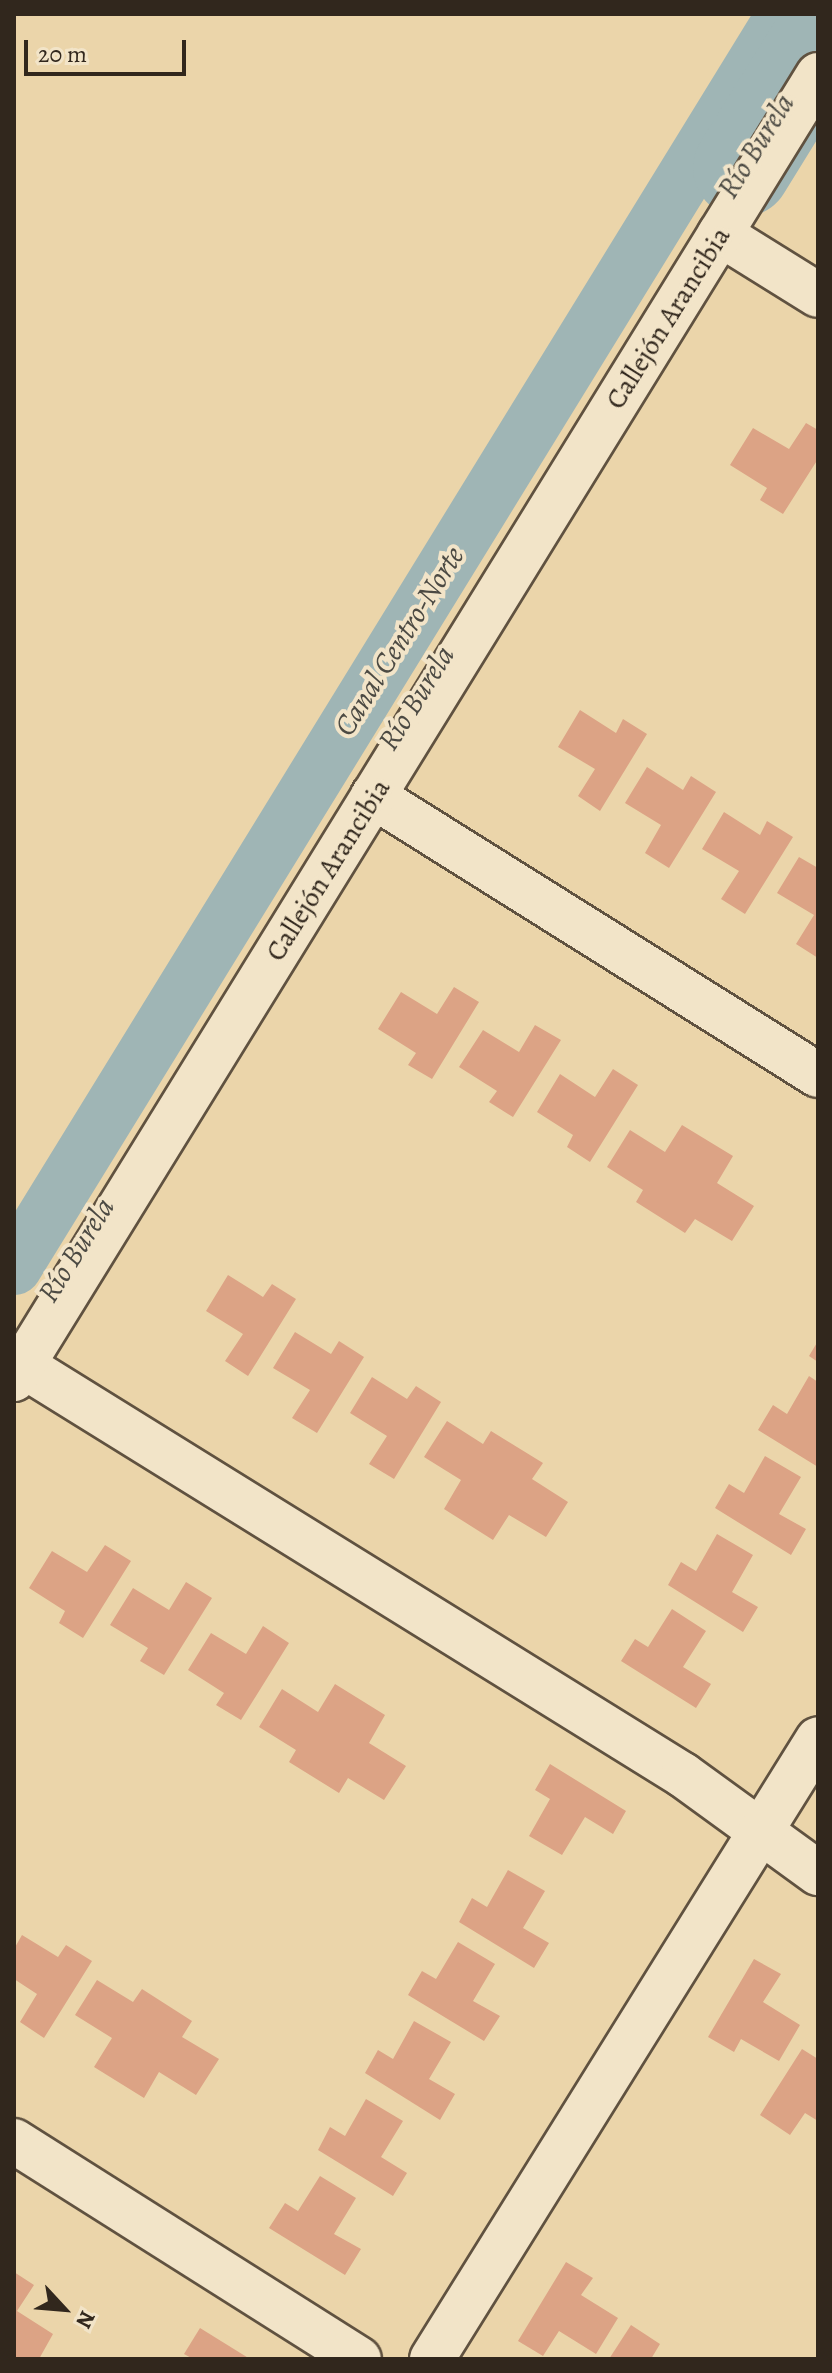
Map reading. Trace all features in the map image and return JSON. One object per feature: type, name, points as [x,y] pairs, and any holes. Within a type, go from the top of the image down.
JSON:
[{"type":"street","name":"Callejón Arancibia","points":[[18,1372],[818,75]]},
{"type":"street","points":[[720,234],[818,295]]},
{"type":"street","points":[[373,796],[818,1075]]},
{"type":"street","points":[[18,1372],[683,1775],[818,1873]]},
{"type":"street","points":[[432,2359],[818,1739]]},
{"type":"street","points":[[14,2141],[359,2359]]},
{"type":"building","points":[[806,423],[818,430],[818,459],[783,514],[760,500],[767,488],[730,465],[753,428],[789,449]]},
{"type":"building","points":[[580,710],[616,733],[623,719],[647,734],[600,811],[578,796],[595,769],[558,747]]},
{"type":"building","points":[[647,767],[683,790],[691,776],[716,792],[669,868],[645,853],[661,825],[625,803]]},
{"type":"building","points":[[724,812],[760,835],[767,821],[793,837],[745,914],[721,899],[739,871],[702,849]]},
{"type":"building","points":[[799,857],[818,868],[818,958],[796,944],[814,915],[777,893]]},
{"type":"building","points":[[454,987],[479,1002],[432,1079],[408,1065],[416,1053],[378,1029],[401,992],[437,1014]]},
{"type":"building","points":[[535,1025],[561,1040],[513,1117],[489,1102],[497,1091],[459,1067],[483,1030],[519,1052]]},
{"type":"building","points":[[613,1069],[638,1085],[590,1162],[567,1147],[573,1135],[537,1112],[560,1074],[595,1097]]},
{"type":"building","points":[[682,1125],[733,1156],[717,1183],[754,1206],[732,1241],[695,1219],[685,1233],[636,1202],[643,1190],[607,1167],[630,1130],[665,1152]]},
{"type":"building","points":[[228,1275],[263,1297],[272,1284],[296,1299],[248,1376],[225,1361],[243,1334],[206,1311]]},
{"type":"building","points":[[295,1332],[331,1354],[339,1341],[364,1357],[317,1433],[292,1418],[310,1390],[273,1368]]},
{"type":"building","points":[[818,1341],[818,1362],[809,1356]]},
{"type":"building","points":[[809,1376],[818,1382],[818,1467],[758,1430],[773,1405],[787,1414]]},
{"type":"building","points":[[372,1377],[407,1399],[416,1386],[441,1402],[394,1479],[369,1464],[387,1436],[350,1413]]},
{"type":"building","points":[[447,1421],[483,1444],[491,1431],[543,1463],[532,1479],[568,1502],[546,1537],[509,1515],[493,1540],[444,1509],[461,1480],[424,1457]]},
{"type":"building","points":[[765,1456],[801,1477],[779,1514],[806,1529],[791,1555],[715,1508],[729,1484],[744,1493]]},
{"type":"building","points":[[717,1534],[753,1555],[732,1592],[758,1607],[743,1632],[668,1585],[681,1562],[696,1571]]},
{"type":"building","points":[[105,1545],[131,1561],[83,1638],[59,1623],[65,1611],[29,1588],[52,1551],[87,1572]]},
{"type":"building","points":[[186,1582],[212,1598],[164,1675],[140,1661],[148,1648],[110,1625],[133,1588],[169,1610]]},
{"type":"building","points":[[672,1609],[706,1631],[683,1667],[711,1684],[696,1708],[621,1661],[635,1639],[648,1647]]},
{"type":"building","points":[[263,1626],[289,1643],[241,1720],[216,1705],[224,1693],[188,1670],[211,1633],[246,1654]]},
{"type":"building","points":[[335,1684],[385,1715],[369,1743],[406,1766],[384,1800],[348,1778],[339,1793],[289,1762],[296,1750],[259,1727],[282,1689],[318,1712]]},
{"type":"building","points":[[550,1764],[626,1811],[613,1834],[585,1817],[562,1855],[529,1836],[550,1799],[535,1790]]},
{"type":"building","points":[[508,1870],[545,1891],[523,1928],[549,1943],[534,1968],[459,1922],[472,1898],[487,1907]]},
{"type":"building","points":[[22,1935],[58,1957],[66,1945],[92,1961],[44,2038],[20,2022],[37,1994],[14,1979],[14,1949]]},
{"type":"building","points":[[458,1942],[495,1964],[473,2001],[500,2016],[484,2041],[408,1995],[422,1971],[436,1979]]},
{"type":"building","points":[[754,1959],[781,1974],[763,2002],[800,2025],[779,2061],[741,2039],[734,2052],[708,2037]]},
{"type":"building","points":[[97,1980],[133,2002],[142,1989],[192,2021],[182,2037],[219,2059],[196,2095],[159,2072],[144,2098],[94,2067],[112,2038],[75,2015]]},
{"type":"building","points":[[414,2021],[451,2042],[429,2079],[455,2094],[440,2120],[365,2073],[378,2050],[393,2059]]},
{"type":"building","points":[[802,2049],[818,2059],[818,2121],[805,2113],[790,2135],[760,2115]]},
{"type":"building","points":[[366,2099],[403,2121],[381,2157],[407,2173],[393,2196],[318,2150],[330,2127],[345,2136]]},
{"type":"building","points":[[320,2176],[356,2198],[334,2234],[361,2249],[345,2275],[269,2228],[285,2203],[298,2211]]},
{"type":"building","points":[[566,2262],[593,2278],[581,2295],[618,2318],[596,2354],[559,2331],[543,2356],[518,2341]]},
{"type":"building","points":[[14,2272],[34,2285],[17,2311],[53,2334],[39,2359],[14,2359]]},
{"type":"building","points":[[631,2325],[660,2344],[651,2359],[609,2359]]},
{"type":"building","points":[[200,2328],[250,2359],[193,2359],[184,2354]]},
{"type":"waterway","name":"Canal Centro-Norte","points":[[14,1267],[785,14]]},
{"type":"waterway","name":"Río Burela","points":[[742,168],[818,45]]}]
